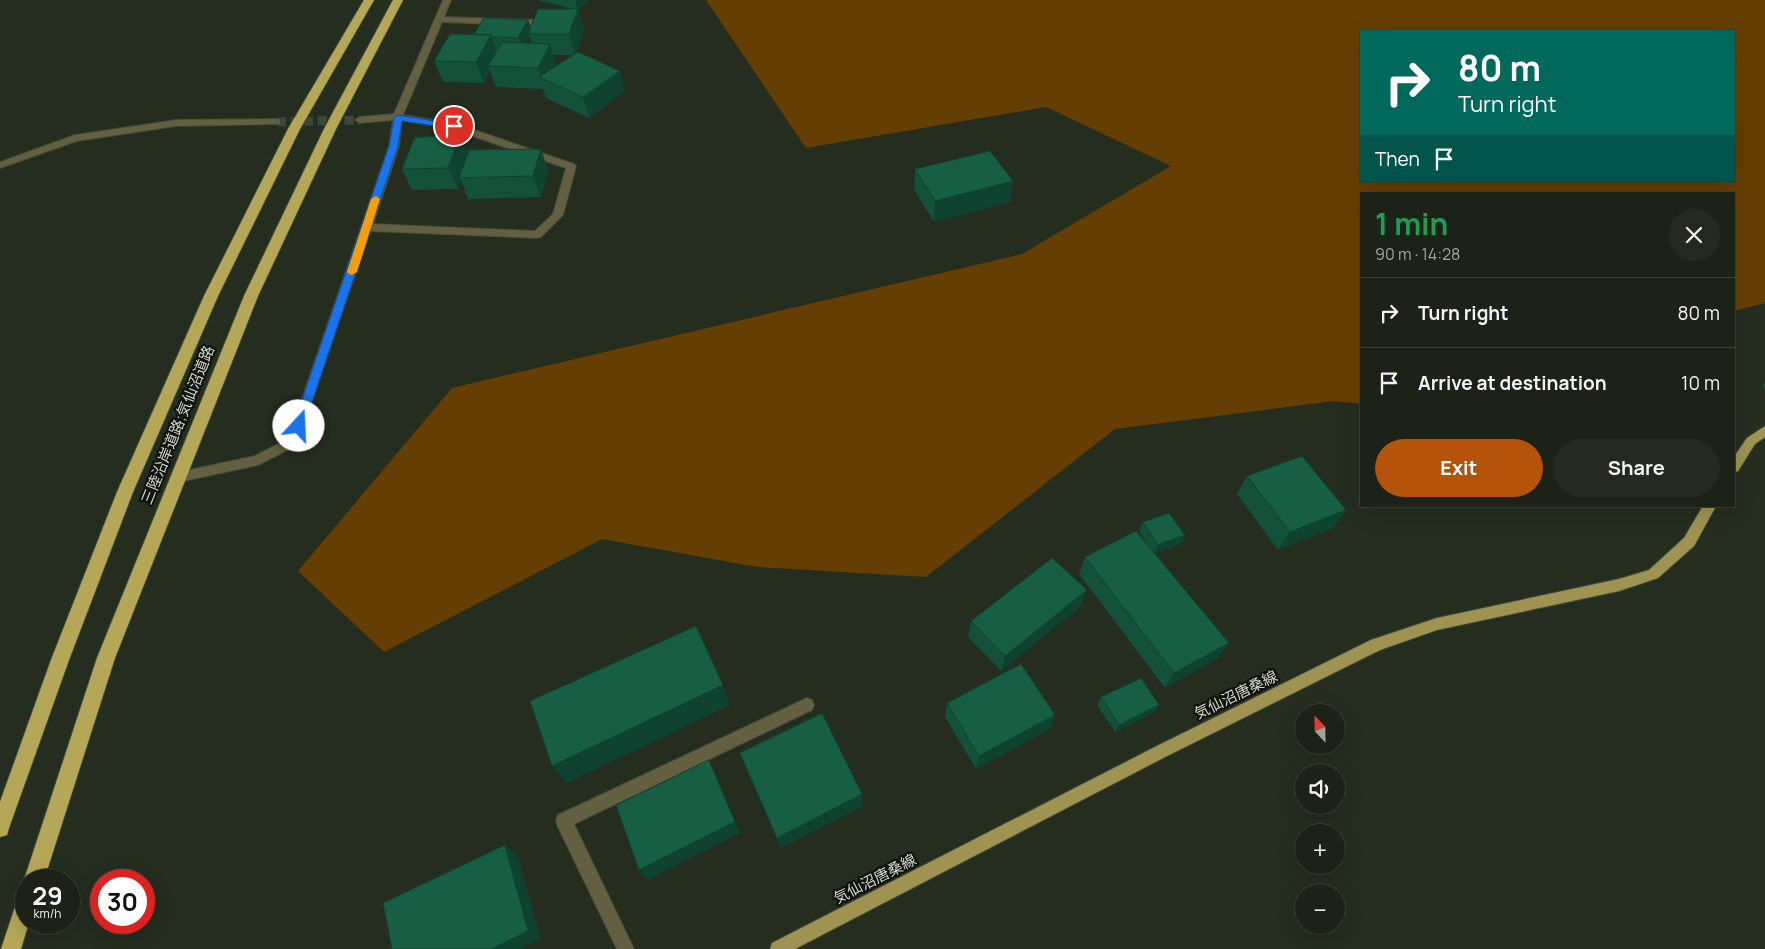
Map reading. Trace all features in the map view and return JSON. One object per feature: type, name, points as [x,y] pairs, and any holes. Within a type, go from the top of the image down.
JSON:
[{"type":"highway","name":"三陸沿岸道路;気仙沼道路","points":[[0,828],[60,660],[126,492],[210,296],[294,129],[369,0]]},
{"type":"highway","name":"三陸沿岸道路;気仙沼道路","points":[[38,869],[106,658],[251,296],[330,129],[398,0]]},
{"type":"highway","points":[[11,949],[16,934]]},
{"type":"main road","points":[[1735,465],[1751,441],[1765,431]]},
{"type":"main road","name":"気仙沼唐桑線","points":[[778,949],[1162,751],[1376,645],[1437,624],[1619,585],[1653,574],[1689,542],[1709,507]]},
{"type":"street","points":[[179,477],[258,460],[293,442],[394,146],[398,118],[447,0]]},
{"type":"street","points":[[438,19],[541,23]]},
{"type":"street","points":[[360,120],[398,118],[454,126],[571,166],[558,215],[537,235],[367,227]]},
{"type":"street","points":[[0,165],[75,138],[176,123],[277,122]]},
{"type":"street","points":[[626,949],[564,821],[807,706]]},
{"type":"shaded area","points":[[706,0],[1765,0],[1765,303],[1735,311],[1735,192],[1360,192],[1360,404],[1334,401],[1115,429],[926,577],[757,567],[602,539],[384,652],[298,571],[452,388],[1022,254],[1171,166],[1046,107],[806,148]]},
{"type":"building","points":[[538,9],[578,9],[569,34],[528,34]]},
{"type":"building","points":[[484,18],[528,20],[518,38],[474,34]]},
{"type":"building","points":[[450,34],[491,35],[476,62],[434,61]]},
{"type":"building","points":[[502,42],[550,44],[538,68],[488,66]]},
{"type":"building","points":[[578,52],[620,71],[583,97],[539,77]]},
{"type":"building","points":[[460,136],[448,168],[402,169],[415,137]]},
{"type":"building","points":[[541,149],[533,176],[459,178],[469,150]]},
{"type":"building","points":[[990,151],[1013,181],[935,201],[915,169]]},
{"type":"building","points":[[1302,456],[1346,510],[1290,532],[1247,476]]},
{"type":"building","points":[[1169,513],[1185,535],[1158,545],[1143,522]]},
{"type":"building","points":[[1136,531],[1229,643],[1174,673],[1085,557]]},
{"type":"building","points":[[1052,558],[1087,590],[1005,656],[971,621]]},
{"type":"building","points":[[696,626],[723,685],[552,766],[530,701]]},
{"type":"building","points":[[1021,664],[1055,715],[979,756],[947,703]]},
{"type":"building","points":[[1141,678],[1159,705],[1119,725],[1101,697]]},
{"type":"building","points":[[822,713],[862,794],[777,838],[740,753]]},
{"type":"building","points":[[709,760],[735,822],[639,870],[616,805]]},
{"type":"building","points":[[505,845],[528,931],[492,949],[392,949],[383,903]]},
{"type":"tunnel","points":[[277,122],[360,120]]},
{"type":"slow traffic","points":[[352,272],[376,199]]},
{"type":"route","points":[[299,426],[394,146],[398,118],[454,126]]}]
